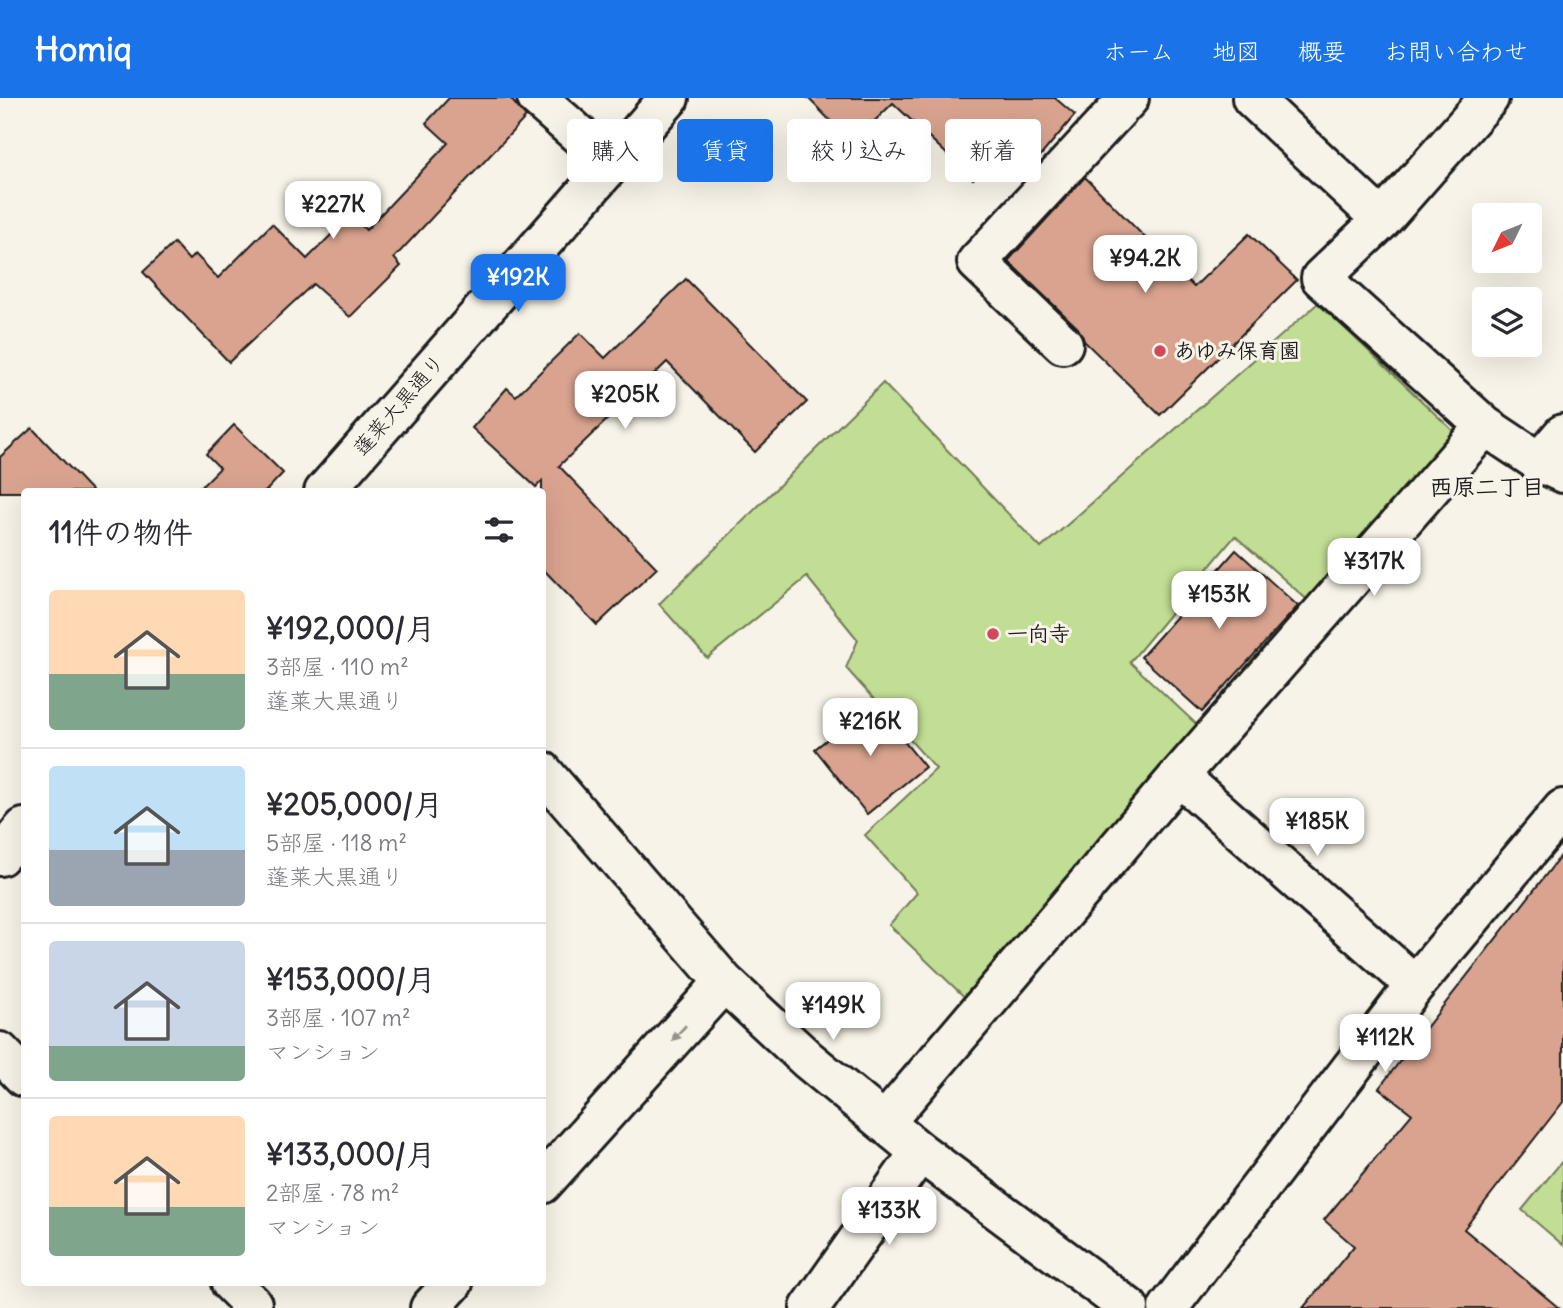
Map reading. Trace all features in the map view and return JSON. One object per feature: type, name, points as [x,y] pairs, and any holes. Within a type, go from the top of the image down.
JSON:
[{"type":"street","points":[[537,98],[567,124]]},
{"type":"street","name":"蓬莱大黒通り","points":[[650,119],[669,98]]},
{"type":"street","points":[[1063,344],[977,261],[1129,98]]},
{"type":"street","points":[[1252,98],[1382,220]]},
{"type":"street","points":[[1489,98],[1382,220],[1321,278],[1485,426],[1555,456]]},
{"type":"street","name":"蓬莱大黒通り","points":[[327,488],[594,182]]},
{"type":"street","points":[[885,1122],[1179,776],[1485,426]]},
{"type":"street","points":[[546,776],[724,982],[808,1060],[920,1152],[1129,1308]]},
{"type":"street","points":[[1179,776],[1415,985]]},
{"type":"street","points":[[1168,1308],[1415,985],[1563,809]]},
{"type":"street","points":[[0,856],[21,832]]},
{"type":"street","points":[[546,1180],[724,982]]},
{"type":"street","points":[[0,1052],[21,1074]]},
{"type":"street","points":[[810,1308],[920,1152]]},
{"type":"street","points":[[234,1286],[252,1304],[248,1308]]},
{"type":"street","points":[[430,1308],[450,1286]]},
{"type":"green space","name":"一向寺","points":[[1318,303],[1466,443],[1320,611],[1235,536],[1130,662],[1210,737],[975,1007],[889,925],[917,893],[865,835],[936,769],[846,668],[858,640],[807,577],[707,658],[659,604],[883,383],[1041,548]]},
{"type":"green space","points":[[1563,1160],[1563,1245],[1522,1210]]},
{"type":"building","points":[[449,98],[510,98],[526,117],[394,258],[401,266],[350,317],[313,284],[229,362],[143,272],[174,243],[189,260],[195,254],[218,278],[272,224],[307,259],[351,215],[366,230],[448,143],[426,123]]},
{"type":"building","points":[[808,98],[1055,98],[1075,115],[1041,155],[1041,119],[945,119],[945,152],[931,139],[931,119],[910,119],[893,103],[877,119],[829,119]]},
{"type":"building","name":"あゆみ保育園","points":[[1085,177],[1194,287],[1249,234],[1297,280],[1160,415],[1084,341],[1078,328],[1008,261]]},
{"type":"building","points":[[686,279],[807,402],[755,452],[667,362],[559,466],[657,568],[597,625],[546,572],[546,488],[542,488],[542,481],[536,487],[472,428],[507,388],[516,396],[580,333],[605,358]]},
{"type":"building","points":[[234,425],[283,473],[269,488],[200,488],[220,468],[206,454]]},
{"type":"building","points":[[32,428],[89,488],[21,488],[21,492],[0,492],[0,457]]},
{"type":"building","points":[[1236,550],[1298,606],[1202,712],[1141,657]]},
{"type":"building","points":[[873,703],[925,767],[867,814],[815,749]]},
{"type":"building","points":[[1563,853],[1563,1102],[1464,1229],[1559,1308],[1303,1308],[1354,1246],[1324,1220],[1412,1114],[1379,1088]]},
{"type":"place","name":"あゆみ保育園","points":[[1160,351]]},
{"type":"place","name":"一向寺","points":[[993,634]]},
{"type":"district","name":"西原二丁目","points":[[1487,487]]}]
